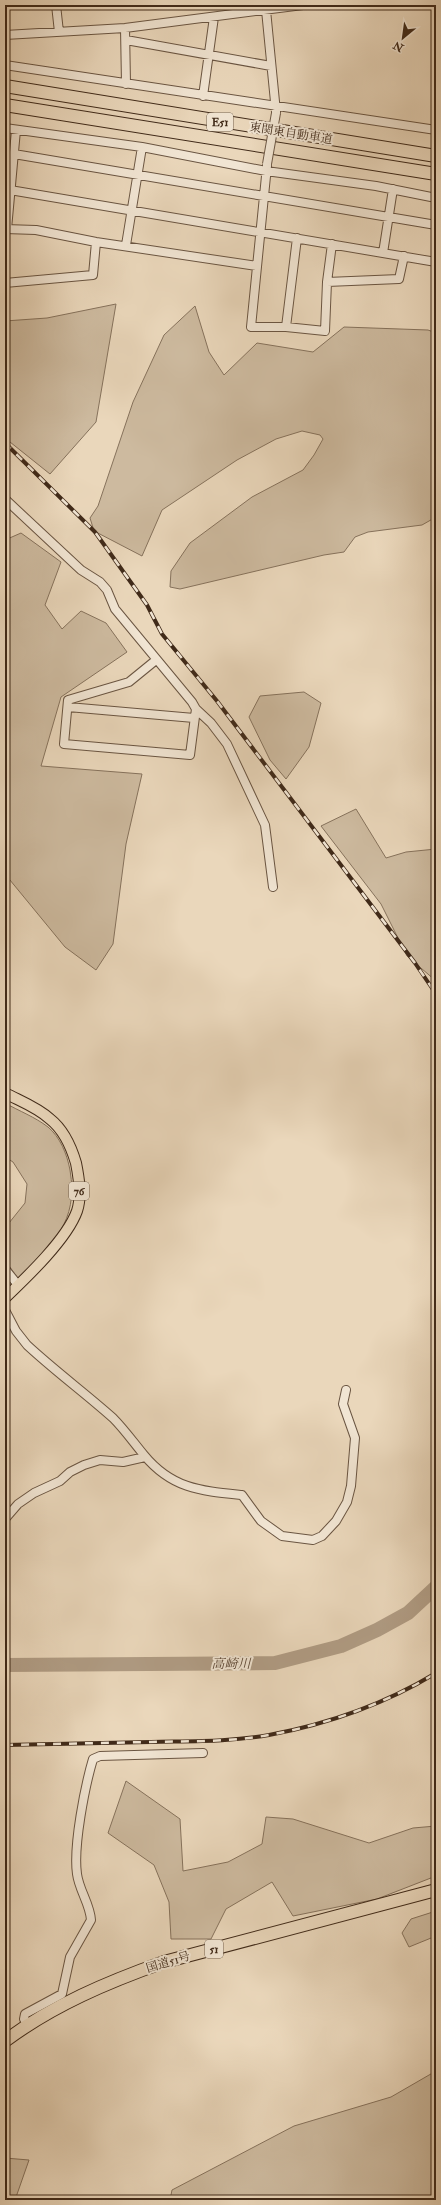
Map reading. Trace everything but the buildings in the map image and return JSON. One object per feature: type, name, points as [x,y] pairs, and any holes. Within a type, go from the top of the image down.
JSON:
[{"type":"highway","name":"東関東自動車道","points":[[5,86],[436,156]]},
{"type":"highway","name":"東関東自動車道","points":[[5,105],[436,174]]},
{"type":"highway","name":"国道51号","points":[[5,2041],[27,2025],[101,1986],[164,1962],[436,1890]]},
{"type":"main road","name":"76","points":[[5,1093],[49,1118],[60,1128],[73,1152],[80,1184],[77,1210],[70,1225],[5,1298]]},
{"type":"street","points":[[56,5],[59,32]]},
{"type":"street","points":[[5,35],[125,28],[303,5]]},
{"type":"street","points":[[266,10],[276,110],[267,167],[251,327],[286,327],[325,331],[327,282],[332,244]]},
{"type":"street","points":[[203,96],[214,17]]},
{"type":"street","points":[[125,28],[126,84]]},
{"type":"street","points":[[126,40],[271,66]]},
{"type":"street","points":[[5,65],[203,96],[276,110],[436,130]]},
{"type":"street","points":[[5,128],[142,147],[267,167],[436,198]]},
{"type":"street","points":[[16,130],[6,229],[36,230],[96,242],[257,266]]},
{"type":"street","points":[[126,246],[142,147]]},
{"type":"street","points":[[14,154],[436,225]]},
{"type":"street","points":[[383,253],[393,189]]},
{"type":"street","points":[[10,190],[260,231],[436,262]]},
{"type":"street","points":[[286,327],[297,238]]},
{"type":"street","points":[[5,283],[92,275],[96,242]]},
{"type":"street","points":[[327,282],[399,279],[404,256]]},
{"type":"street","points":[[5,499],[81,570],[100,582],[106,590],[115,609],[192,702],[196,709],[211,722],[227,744],[265,824],[273,887]]},
{"type":"street","points":[[156,660],[129,682],[68,700],[64,744],[190,755],[196,709]]},
{"type":"street","points":[[68,707],[194,718]]},
{"type":"street","points":[[5,1269],[18,1285]]},
{"type":"street","points":[[5,1310],[16,1331],[27,1345],[113,1419],[145,1457],[170,1479],[182,1485],[211,1493],[242,1495],[261,1521],[282,1536],[313,1540],[322,1536],[336,1521],[347,1502],[351,1486],[355,1438],[343,1404],[346,1390]]},
{"type":"street","points":[[5,1519],[18,1504],[34,1492],[60,1481],[70,1472],[84,1465],[100,1460],[123,1462],[145,1457]]},
{"type":"street","points":[[27,2025],[24,2019],[26,2014],[62,1994],[70,1957],[91,1920],[81,1888],[77,1866],[82,1814],[88,1775],[93,1759],[100,1756],[203,1752]]},
{"type":"shaded area","points":[[116,304],[96,422],[50,474],[5,438],[5,321],[47,318]]},
{"type":"shaded area","points":[[195,306],[209,352],[224,375],[257,343],[313,352],[344,327],[428,330],[436,333],[436,517],[422,525],[368,532],[355,537],[344,552],[324,555],[180,589],[170,587],[171,571],[190,543],[252,497],[303,470],[323,439],[320,435],[302,431],[276,439],[237,460],[162,510],[142,556],[94,531],[90,518],[98,506],[133,402],[164,335]]},
{"type":"shaded area","points":[[21,533],[61,562],[45,605],[62,629],[81,611],[106,623],[127,652],[61,697],[41,766],[142,774],[126,844],[113,944],[96,970],[65,947],[5,874],[5,540]]},
{"type":"shaded area","points":[[304,692],[321,703],[309,747],[286,779],[270,760],[249,717],[260,696]]},
{"type":"shaded area","points":[[356,809],[386,858],[406,852],[436,849],[436,981],[407,956],[381,904],[321,826]]},
{"type":"shaded area","points":[[5,1103],[43,1123],[56,1136],[67,1158],[72,1188],[67,1218],[60,1231],[42,1255],[19,1280],[5,1260],[5,1228],[25,1203],[27,1184],[13,1162],[5,1157]]},
{"type":"shaded area","points":[[126,1781],[180,1819],[183,1871],[228,1862],[262,1844],[266,1817],[293,1819],[369,1843],[413,1828],[436,1826],[436,1876],[377,1899],[293,1916],[272,1882],[226,1909],[211,1939],[171,1939],[169,1902],[154,1865],[108,1833]]},
{"type":"shaded area","points":[[436,1911],[436,1936],[409,1947],[402,1933],[411,1919]]},
{"type":"shaded area","points":[[436,2071],[436,2200],[170,2200],[172,2190],[294,2126],[391,2097]]},
{"type":"shaded area","points":[[5,2158],[29,2160],[15,2200],[5,2200]]},
{"type":"waterway","name":"高崎川","points":[[5,1665],[275,1663],[341,1646],[377,1630],[408,1613],[436,1587]]},
{"type":"railway","points":[[5,443],[95,532],[147,605],[162,634],[217,701],[415,963],[436,994]]},
{"type":"railway","points":[[5,1745],[210,1741],[269,1735],[313,1725],[356,1712],[397,1694],[436,1673]]}]
